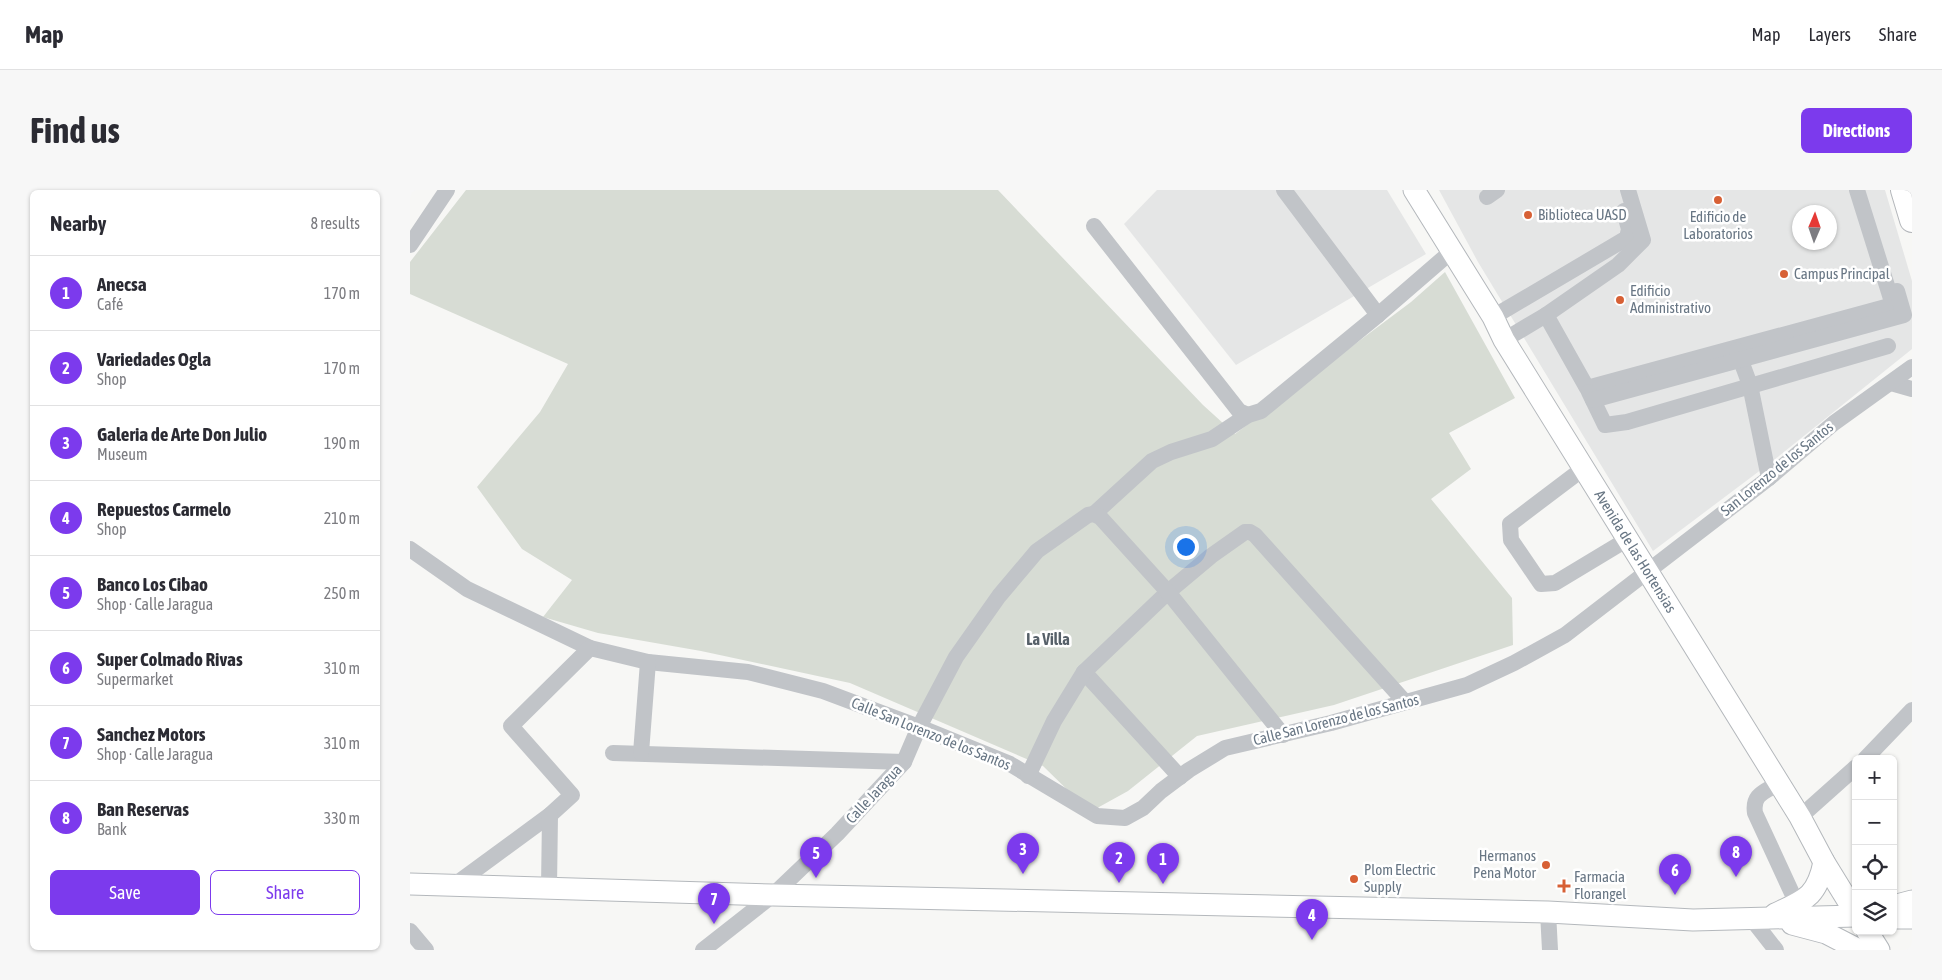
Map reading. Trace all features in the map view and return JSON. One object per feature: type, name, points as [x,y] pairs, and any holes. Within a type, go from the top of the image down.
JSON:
[{"type":"highway","points":[[1903,190],[1912,220]]},
{"type":"main road","name":"Avenida de las Hortensias","points":[[1414,190],[1493,317],[1504,340],[1800,817],[1852,908]]},
{"type":"main road","points":[[1760,917],[1804,900],[1816,887],[1824,862]]},
{"type":"main road","points":[[410,884],[773,895],[1548,912],[1693,920],[1852,915]]},
{"type":"main road","points":[[1897,905],[1912,901]]},
{"type":"main road","points":[[1760,917],[1826,933],[1859,950]]},
{"type":"main road","points":[[1897,918],[1912,918]]},
{"type":"main road","points":[[1870,935],[1879,950]]},
{"type":"street","points":[[410,245],[447,190]]},
{"type":"street","points":[[1284,190],[1378,315]]},
{"type":"street","points":[[1493,317],[1627,238],[1629,229],[1618,190]]},
{"type":"street","points":[[1504,340],[1546,315],[1618,265],[1642,240],[1628,190]]},
{"type":"street","points":[[1739,354],[1893,306],[1857,190]]},
{"type":"street","points":[[1590,394],[1739,354],[1904,315],[1866,190]]},
{"type":"street","points":[[1094,226],[1240,411],[1248,415]]},
{"type":"street","name":"Calle Jaragua","points":[[703,950],[773,895],[837,834],[904,762],[919,727],[956,657],[999,596],[1037,551],[1088,515],[1094,514],[1152,461],[1171,452],[1212,440],[1248,415],[1261,411],[1378,315],[1452,251]]},
{"type":"street","points":[[1546,315],[1606,424],[1627,422],[1888,346]]},
{"type":"street","points":[[1739,354],[1750,386],[1769,478]]},
{"type":"street","name":"San Lorenzo de los Santos","points":[[1647,571],[1769,478],[1834,423],[1912,367]]},
{"type":"street","points":[[1891,383],[1912,389]]},
{"type":"street","points":[[1584,468],[1510,524],[1511,540],[1541,584],[1555,583],[1628,539]]},
{"type":"street","points":[[1094,514],[1100,517],[1168,592],[1283,734]]},
{"type":"street","points":[[1028,776],[1054,721],[1084,672],[1168,592],[1240,534],[1250,532],[1255,535],[1405,702]]},
{"type":"street","name":"Calle San Lorenzo de los Santos","points":[[410,550],[467,589],[590,648],[648,662],[748,672],[823,691],[1010,764],[1097,816],[1125,818],[1144,808],[1161,791],[1225,748],[1467,685],[1565,635],[1647,571]]},
{"type":"street","points":[[456,884],[550,814],[572,795],[511,726],[590,648]]},
{"type":"street","points":[[641,753],[648,662]]},
{"type":"street","points":[[1084,672],[1180,777]]},
{"type":"street","points":[[1869,755],[1912,710]]},
{"type":"street","points":[[613,753],[904,762]]},
{"type":"street","points":[[1800,817],[1852,771]]},
{"type":"street","points":[[1779,783],[1756,797],[1754,804],[1755,813],[1797,904]]},
{"type":"street","points":[[549,887],[550,814]]},
{"type":"street","points":[[1548,912],[1550,950]]},
{"type":"street","points":[[1760,917],[1776,950]]},
{"type":"street","points":[[410,931],[426,950]]},
{"type":"shaded area","points":[[466,190],[998,190],[1203,405],[1235,434],[1411,302],[1445,272],[1515,398],[1449,433],[1471,469],[1431,499],[1512,598],[1513,645],[1334,705],[1197,736],[1128,791],[1090,812],[1043,766],[850,683],[701,651],[598,633],[543,617],[572,580],[522,549],[477,487],[540,412],[568,364],[410,294],[410,262]]},
{"type":"shaded area","points":[[1157,190],[1387,190],[1426,254],[1236,365],[1124,224]]},
{"type":"shaded area","points":[[1439,190],[1885,190],[1912,281],[1912,349],[1774,460],[1653,551],[1478,262]]},
{"type":"place","name":"Edificio de Laboratorios","points":[[1718,200]]},
{"type":"place","name":"Biblioteca UASD","points":[[1528,215]]},
{"type":"place","name":"Campus Principal","points":[[1784,274]]},
{"type":"place","name":"Edificio Administrativo","points":[[1620,300]]},
{"type":"place","name":"Hermanos Pena Motor","points":[[1546,865]]},
{"type":"place","name":"Galeria de Arte Don Julio","points":[[1023,874]]},
{"type":"place","name":"Ban Reservas","points":[[1736,877]]},
{"type":"place","name":"Banco Los Cibao","points":[[816,878]]},
{"type":"place","name":"Plom Electric Supply","points":[[1354,879]]},
{"type":"place","name":"Variedades Ogla","points":[[1119,883]]},
{"type":"place","name":"Anecsa","points":[[1163,884]]},
{"type":"place","name":"Farmacia Florangel","points":[[1564,886]]},
{"type":"place","name":"Super Colmado Rivas","points":[[1675,895]]},
{"type":"place","name":"Sanchez Motors","points":[[714,924]]},
{"type":"place","name":"Repuestos Carmelo","points":[[1312,940]]},
{"type":"district","name":"La Villa","points":[[1048,639]]}]
